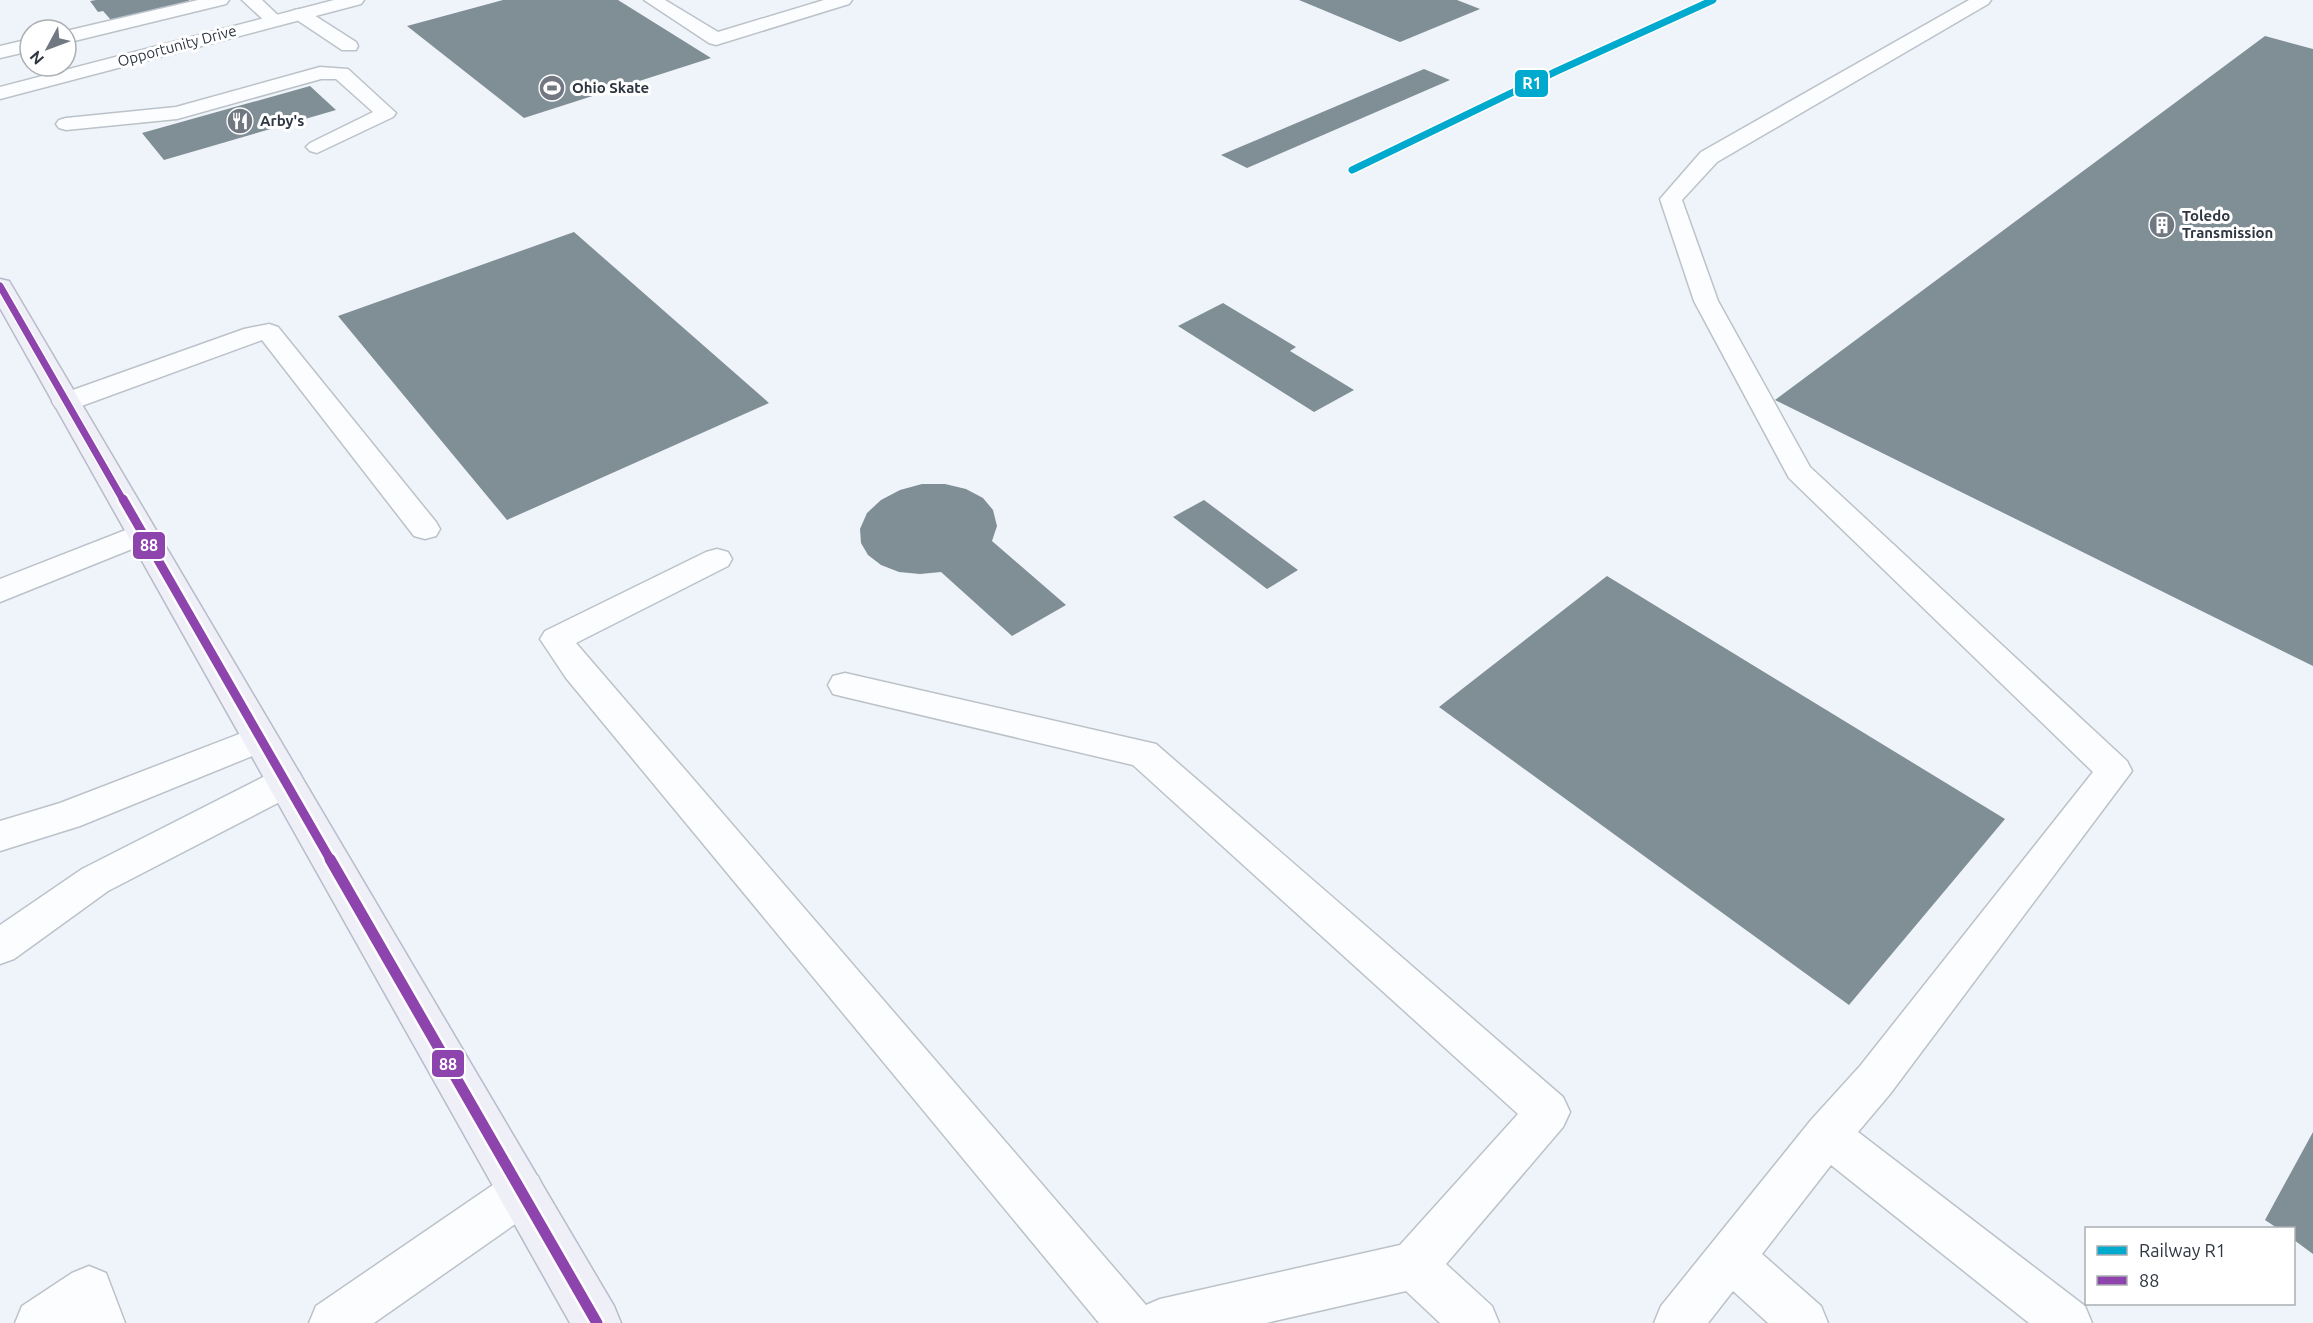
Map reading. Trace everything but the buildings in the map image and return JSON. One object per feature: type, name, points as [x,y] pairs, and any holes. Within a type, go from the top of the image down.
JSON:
[{"type":"main road","points":[[0,286],[597,1323]]},
{"type":"street","points":[[251,0],[274,21]]},
{"type":"street","name":"Opportunity Drive","points":[[0,93],[355,0]]},
{"type":"street","points":[[653,0],[716,39],[843,0]]},
{"type":"street","points":[[1678,1323],[1827,1135],[1875,1080],[2114,771],[1799,472],[1706,301],[1671,199],[1709,157],[1982,0]]},
{"type":"street","points":[[78,34],[215,1]]},
{"type":"street","points":[[300,14],[349,46]]},
{"type":"street","points":[[0,52],[18,48]]},
{"type":"street","points":[[66,124],[177,113],[320,73],[341,73],[386,113],[317,147]]},
{"type":"street","points":[[66,402],[253,334],[269,332],[425,529]]},
{"type":"street","points":[[0,591],[141,534]]},
{"type":"street","points":[[717,559],[556,639],[586,678],[1130,1323]]},
{"type":"street","points":[[844,684],[1144,754],[1548,1112],[1413,1266],[1160,1323]]},
{"type":"street","points":[[0,836],[67,816],[260,739]]},
{"type":"street","points":[[0,947],[95,880],[286,782]]},
{"type":"street","points":[[1827,1135],[2068,1323]]},
{"type":"street","points":[[333,1323],[522,1192]]},
{"type":"street","points":[[1730,1257],[1804,1323]]},
{"type":"street","points":[[1413,1266],[1475,1323]]},
{"type":"street","points":[[39,1323],[89,1290],[101,1323]]},
{"type":"rail line","name":"R1","points":[[1352,170],[1557,71],[1713,0]]},
{"type":"transit line","name":"88","points":[[0,286],[597,1323]]},
{"type":"place","name":"Ohio Skate","points":[[552,88]]},
{"type":"place","name":"Arby's","points":[[240,121]]},
{"type":"place","name":"Toledo Transmission","points":[[2162,225]]}]
